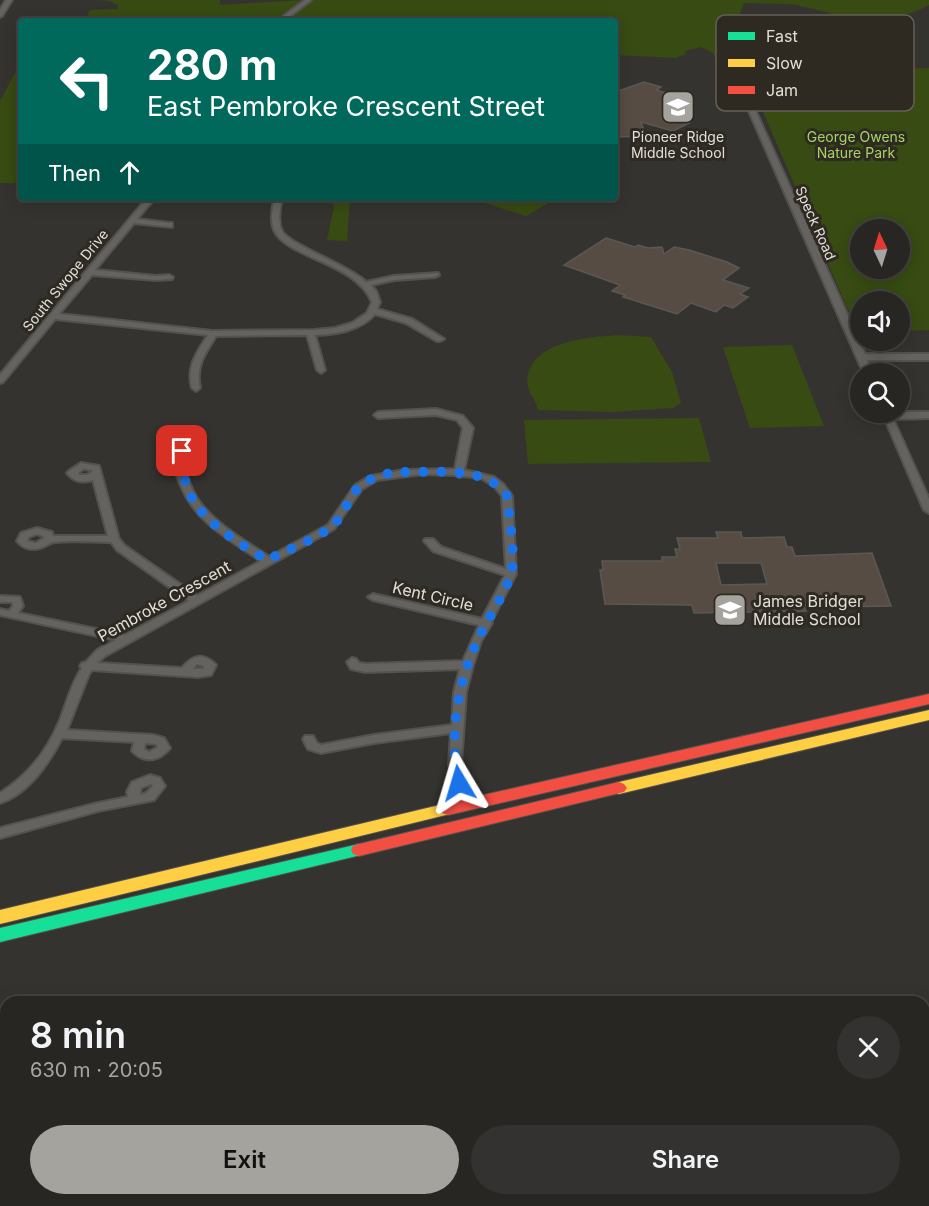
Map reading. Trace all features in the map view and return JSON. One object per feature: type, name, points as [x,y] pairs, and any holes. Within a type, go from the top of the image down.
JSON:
[{"type":"main road","points":[[0,917],[467,804],[929,699]]},
{"type":"main road","points":[[0,935],[929,715]]},
{"type":"street","points":[[0,15],[9,0]]},
{"type":"street","points":[[284,18],[308,0]]},
{"type":"street","name":"Speck Road","points":[[752,111],[864,363]]},
{"type":"street","name":"South Swope Drive","points":[[0,380],[148,201]]},
{"type":"street","points":[[54,316],[213,333],[310,333],[354,325],[374,311],[377,301],[366,284],[348,271],[292,245],[281,235],[276,226],[278,201]]},
{"type":"street","points":[[131,221],[169,225]]},
{"type":"street","points":[[88,272],[169,277]]},
{"type":"street","points":[[366,284],[394,278],[435,275]]},
{"type":"street","points":[[374,311],[409,321],[440,339]]},
{"type":"street","points":[[196,388],[192,379],[193,367],[213,333]]},
{"type":"street","points":[[310,333],[321,370]]},
{"type":"street","points":[[862,357],[929,357]]},
{"type":"street","points":[[378,415],[436,412],[460,418],[468,428],[459,474]]},
{"type":"street","points":[[910,415],[929,415]]},
{"type":"street","points":[[890,423],[929,510]]},
{"type":"street","points":[[178,462],[186,487],[193,500],[207,516],[225,532],[267,560]]},
{"type":"street","points":[[97,472],[114,539],[121,548],[146,567],[195,600]]},
{"type":"street","name":"Pembroke Crescent","points":[[86,666],[101,653],[125,639],[331,527],[341,516],[353,494],[373,478],[399,472],[482,476],[502,487],[507,496],[511,574]]},
{"type":"street","points":[[49,539],[114,539]]},
{"type":"street","points":[[429,541],[437,549],[511,574],[467,665],[460,692],[454,765],[467,804]]},
{"type":"street","name":"Kent Circle","points":[[373,597],[487,623]]},
{"type":"street","points":[[0,599],[16,599],[18,606],[6,613]]},
{"type":"street","points":[[6,613],[125,639]]},
{"type":"street","points":[[352,662],[355,666],[366,668],[467,665]]},
{"type":"street","points":[[0,799],[19,788],[32,774],[59,734],[86,666],[185,672]]},
{"type":"street","points":[[309,739],[312,746],[321,748],[456,728]]},
{"type":"street","points":[[59,734],[140,739]]},
{"type":"street","points":[[0,833],[135,800]]},
{"type":"green space","points":[[98,0],[220,0],[220,5],[301,0],[296,6],[276,18],[86,18],[90,10],[118,9],[118,5],[110,1]]},
{"type":"green space","points":[[313,0],[929,0],[929,5],[905,15],[829,15],[830,13],[792,4],[744,3],[739,15],[716,15],[716,60],[713,53],[701,47],[685,51],[686,54],[675,58],[618,55],[618,18],[289,18]]},
{"type":"green space","points":[[18,68],[18,177],[15,183],[0,183],[0,101]]},
{"type":"green space","name":"George Owens Nature Park","points":[[914,68],[929,68],[929,330],[910,331],[910,291],[850,291],[850,315],[763,111],[914,111]]},
{"type":"green space","points":[[332,201],[350,201],[347,241],[327,240],[334,207]]},
{"type":"green space","points":[[478,201],[552,201],[526,216]]},
{"type":"green space","points":[[617,335],[651,337],[672,372],[681,403],[673,408],[613,412],[538,410],[527,381],[533,364],[541,355],[565,343]]},
{"type":"green space","points":[[792,345],[824,426],[750,428],[723,347]]},
{"type":"green space","points":[[699,418],[711,462],[528,464],[524,420]]},
{"type":"building","name":"Pioneer Ridge Middle School","points":[[644,82],[661,87],[656,90],[680,97],[677,98],[688,103],[664,114],[689,123],[673,131],[641,122],[645,133],[641,133],[642,136],[618,137],[618,91]]},
{"type":"building","points":[[606,238],[635,247],[638,245],[648,248],[662,247],[664,254],[674,247],[727,262],[739,268],[723,280],[749,288],[740,294],[748,297],[733,308],[724,305],[716,312],[691,303],[677,314],[623,297],[625,295],[612,291],[620,285],[564,265]]},
{"type":"building","name":"James Bridger Middle School","points":[[716,532],[741,532],[742,538],[784,537],[787,547],[792,547],[795,556],[872,553],[891,606],[835,607],[834,604],[804,606],[806,611],[694,613],[692,605],[605,604],[600,570],[603,570],[602,561],[662,561],[662,557],[677,557],[675,549],[680,549],[677,538],[718,538]],"holes":[[[716,563],[761,563],[767,584],[721,585]]]},
{"type":"traffic: fast","points":[[0,935],[359,850]]},
{"type":"traffic: slow","points":[[619,788],[929,715]]},
{"type":"traffic: slow","points":[[0,917],[448,809]]},
{"type":"traffic: jam","points":[[448,809],[929,699]]},
{"type":"traffic: jam","points":[[359,850],[619,788]]},
{"type":"place","name":"Pioneer Ridge Middle School","points":[[678,107]]},
{"type":"place","name":"James Bridger Middle School","points":[[730,610]]},
{"type":"route","points":[[182,451],[174,457],[193,500],[225,532],[267,560],[331,527],[341,516],[353,494],[373,478],[399,472],[459,474],[482,476],[502,487],[507,496],[512,569],[476,641],[460,692],[454,765],[459,783]]}]
